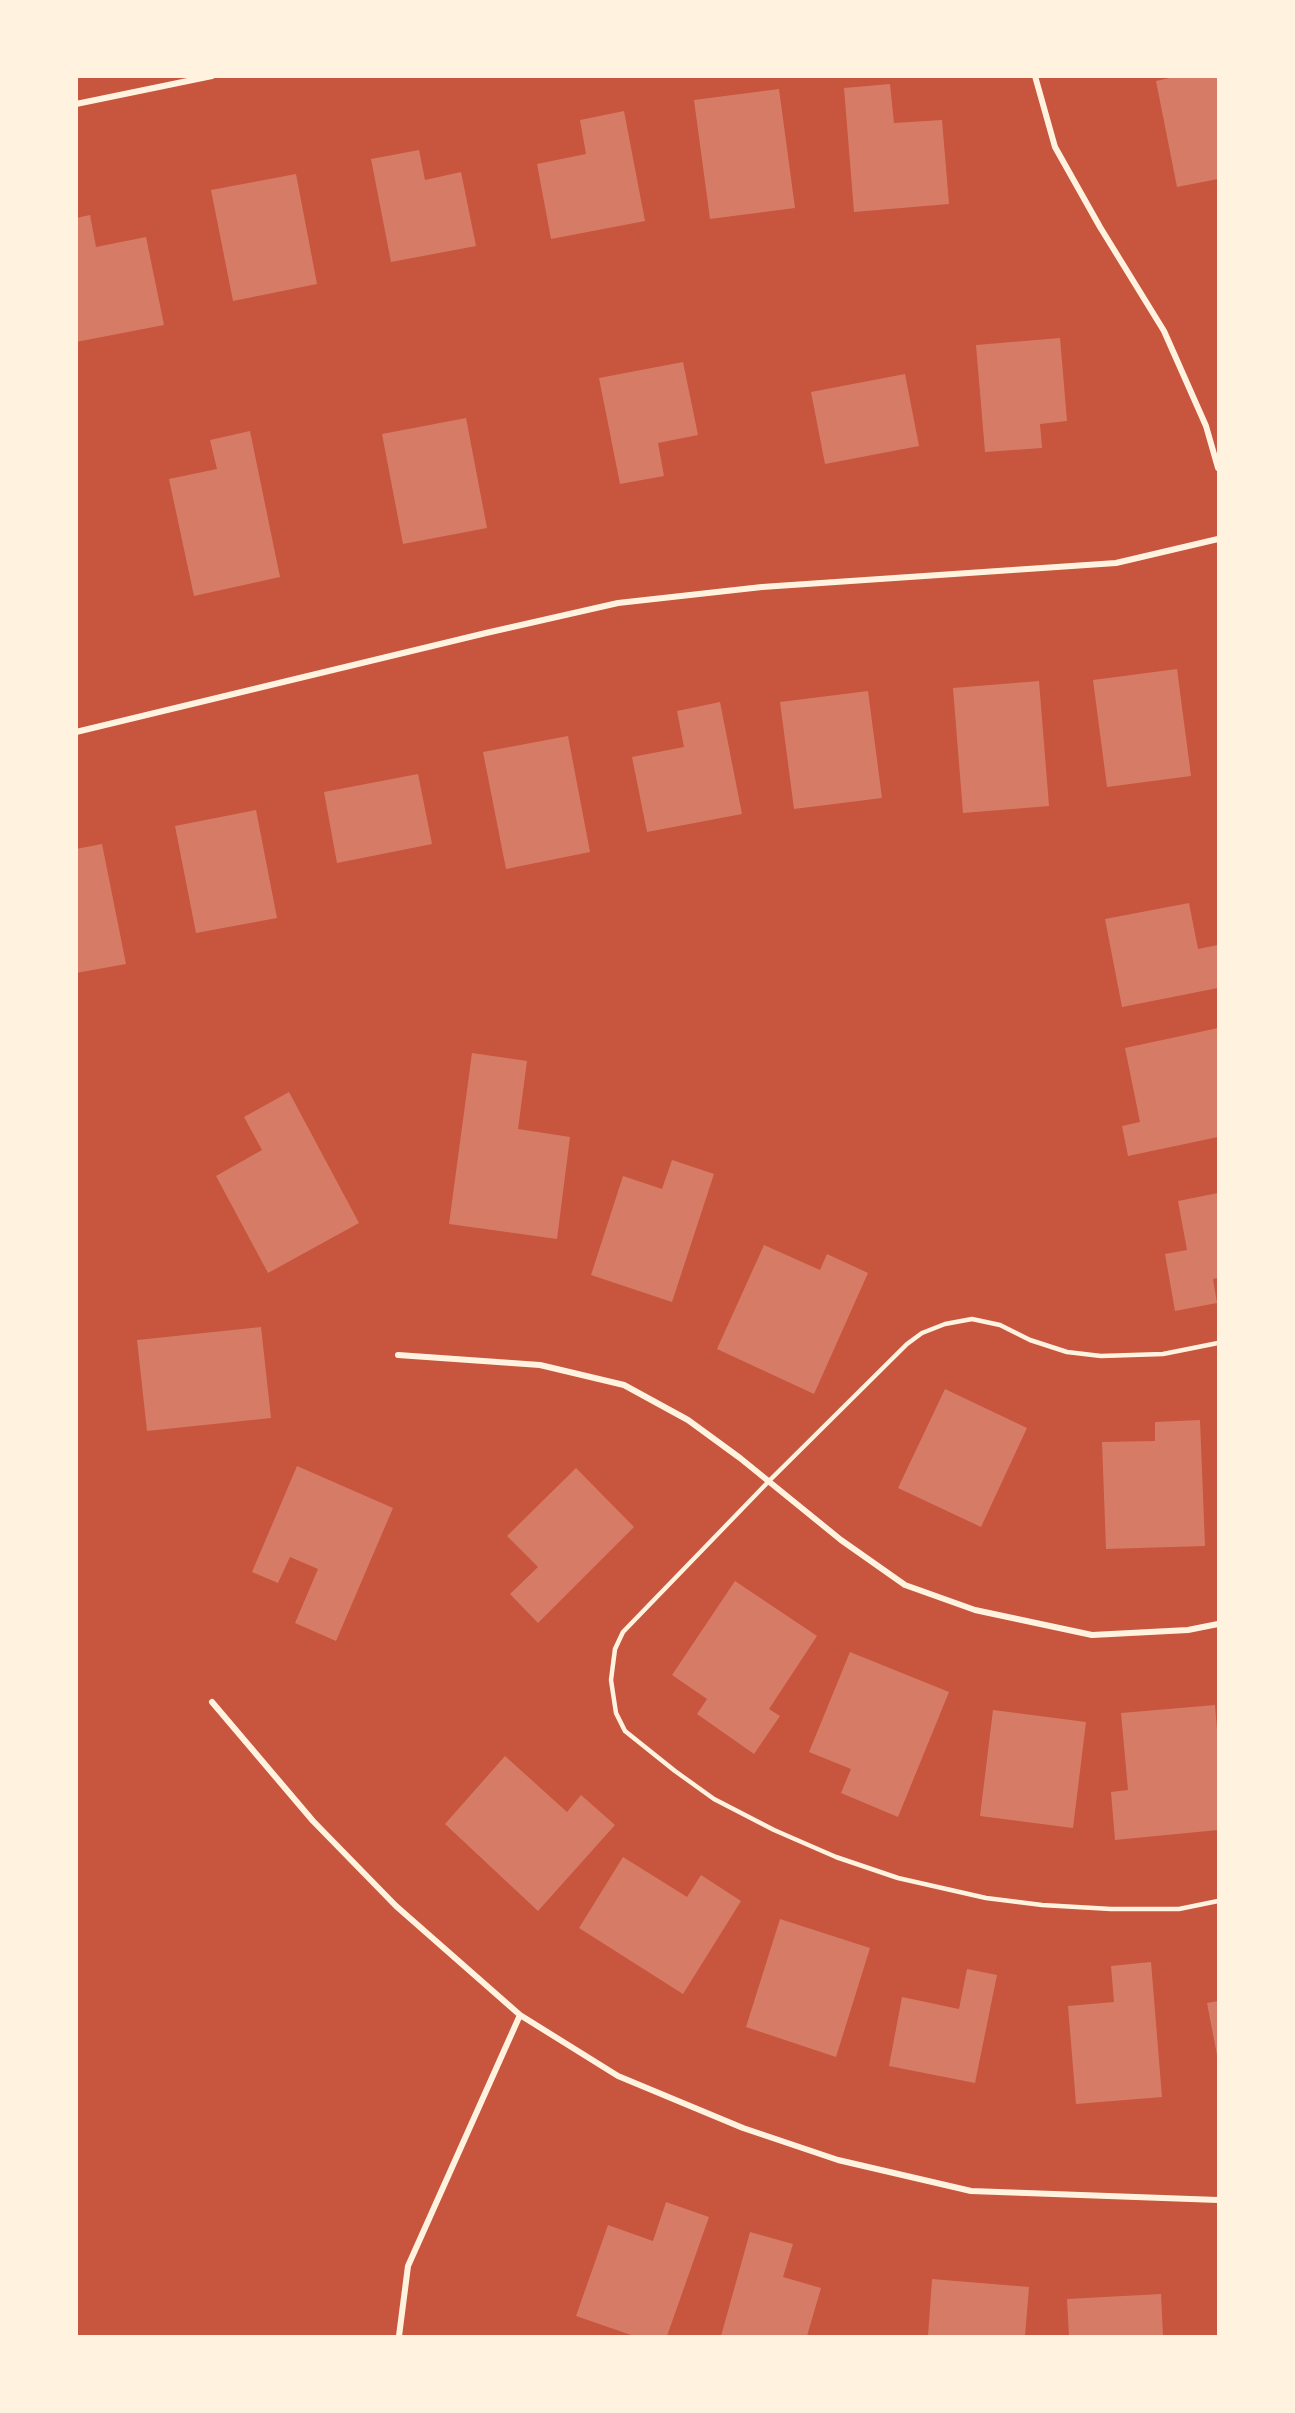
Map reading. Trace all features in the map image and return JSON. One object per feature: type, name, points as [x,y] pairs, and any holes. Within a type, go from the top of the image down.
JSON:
[{"type":"street","points":[[76,104],[212,76]]},
{"type":"street","points":[[1035,76],[1055,147],[1100,227],[1164,331],[1206,426],[1218,468]]},
{"type":"street","points":[[76,732],[618,603],[762,587],[1116,563],[1218,539]]},
{"type":"street","points":[[398,1355],[540,1365],[624,1385],[688,1420],[841,1539],[905,1585],[975,1610],[1092,1635],[1188,1630],[1218,1624]]},
{"type":"street","points":[[212,1702],[314,1821],[396,1906],[520,2015],[618,2076],[743,2128],[838,2160],[971,2191],[1218,2200]]},
{"type":"street","points":[[399,2337],[408,2266],[520,2015]]},
{"type":"lane","points":[[1218,1343],[1163,1354],[1101,1356],[1067,1352],[1030,1340],[1000,1325],[972,1318],[945,1324],[922,1333],[907,1344],[769,1481],[623,1632],[615,1648],[611,1680],[616,1713],[625,1731],[675,1771],[714,1798],[774,1830],[836,1857],[898,1878],[986,1899],[1111,1909],[1179,1909],[1218,1901]]},
{"type":"building","points":[[1178,76],[1218,76],[1218,179],[1177,187],[1156,81]]},
{"type":"building","points":[[890,84],[894,123],[942,120],[949,204],[854,212],[844,88]]},
{"type":"building","points":[[779,89],[795,208],[710,219],[694,100]]},
{"type":"building","points":[[624,111],[645,221],[551,239],[537,164],[586,154],[580,120]]},
{"type":"building","points":[[419,150],[425,180],[461,172],[476,246],[391,262],[371,159]]},
{"type":"building","points":[[296,174],[317,284],[233,301],[211,190]]},
{"type":"building","points":[[90,215],[96,247],[146,237],[164,325],[76,342],[76,218]]},
{"type":"building","points":[[1060,338],[1067,421],[1040,424],[1042,448],[985,452],[976,345]]},
{"type":"building","points":[[683,362],[698,435],[658,443],[664,476],[620,484],[599,378]]},
{"type":"building","points":[[905,374],[919,446],[825,464],[811,392]]},
{"type":"building","points":[[466,418],[487,528],[403,544],[382,434]]},
{"type":"building","points":[[250,431],[280,577],[194,596],[169,479],[217,469],[210,440]]},
{"type":"building","points":[[1177,669],[1191,776],[1107,787],[1093,680]]},
{"type":"building","points":[[1039,681],[1049,806],[963,813],[953,688]]},
{"type":"building","points":[[868,691],[882,798],[794,809],[780,702]]},
{"type":"building","points":[[720,702],[742,814],[647,832],[632,757],[684,747],[677,711]]},
{"type":"building","points":[[568,736],[590,852],[506,869],[483,752]]},
{"type":"building","points":[[418,774],[432,844],[337,863],[324,792]]},
{"type":"building","points":[[256,810],[277,918],[196,933],[175,826]]},
{"type":"building","points":[[102,844],[126,964],[76,973],[76,849]]},
{"type":"building","points":[[1189,903],[1198,949],[1218,945],[1218,988],[1122,1007],[1105,919]]},
{"type":"building","points":[[1218,1028],[1218,1137],[1128,1156],[1122,1126],[1140,1122],[1125,1048]]},
{"type":"building","points":[[472,1053],[527,1061],[518,1129],[570,1137],[557,1239],[449,1224]]},
{"type":"building","points":[[289,1092],[359,1223],[268,1273],[216,1176],[262,1150],[244,1117]]},
{"type":"building","points":[[672,1160],[714,1174],[672,1302],[591,1275],[623,1176],[662,1189]]},
{"type":"building","points":[[1218,1193],[1218,1278],[1213,1279],[1217,1303],[1175,1311],[1165,1254],[1187,1250],[1178,1201]]},
{"type":"building","points":[[764,1245],[820,1270],[827,1254],[868,1273],[814,1394],[717,1349]]},
{"type":"building","points":[[261,1327],[271,1418],[147,1431],[137,1340]]},
{"type":"building","points":[[945,1389],[1027,1428],[981,1527],[898,1488]]},
{"type":"building","points":[[1200,1420],[1205,1546],[1106,1549],[1102,1442],[1155,1441],[1155,1422]]},
{"type":"building","points":[[297,1466],[393,1508],[336,1641],[295,1623],[318,1569],[290,1557],[278,1583],[252,1572]]},
{"type":"building","points":[[576,1468],[634,1527],[538,1623],[510,1594],[538,1567],[507,1536]]},
{"type":"building","points":[[735,1581],[817,1636],[769,1709],[780,1716],[754,1754],[697,1714],[707,1699],[672,1675]]},
{"type":"building","points":[[850,1652],[949,1692],[898,1817],[841,1793],[851,1769],[809,1752]]},
{"type":"building","points":[[1215,1705],[1218,1742],[1218,1830],[1115,1840],[1111,1792],[1128,1790],[1121,1713]]},
{"type":"building","points":[[993,1710],[1086,1722],[1073,1828],[980,1816]]},
{"type":"building","points":[[505,1756],[567,1812],[581,1795],[615,1825],[538,1911],[445,1824]]},
{"type":"building","points":[[623,1857],[687,1897],[701,1875],[741,1901],[683,1994],[579,1928]]},
{"type":"building","points":[[780,1919],[870,1948],[836,2057],[746,2027]]},
{"type":"building","points":[[1151,1962],[1162,2097],[1076,2104],[1068,2006],[1114,2002],[1111,1966]]},
{"type":"building","points":[[967,1969],[997,1975],[975,2083],[889,2066],[902,1997],[959,2009]]},
{"type":"building","points":[[1218,2001],[1218,2055],[1217,2055],[1207,2003]]},
{"type":"building","points":[[666,2202],[709,2217],[667,2336],[634,2336],[576,2316],[608,2225],[653,2241]]},
{"type":"building","points":[[750,2232],[793,2244],[783,2277],[821,2288],[807,2336],[721,2336]]},
{"type":"building","points":[[932,2279],[1029,2287],[1025,2336],[928,2336]]},
{"type":"building","points":[[1161,2294],[1163,2336],[1069,2336],[1067,2299]]}]
